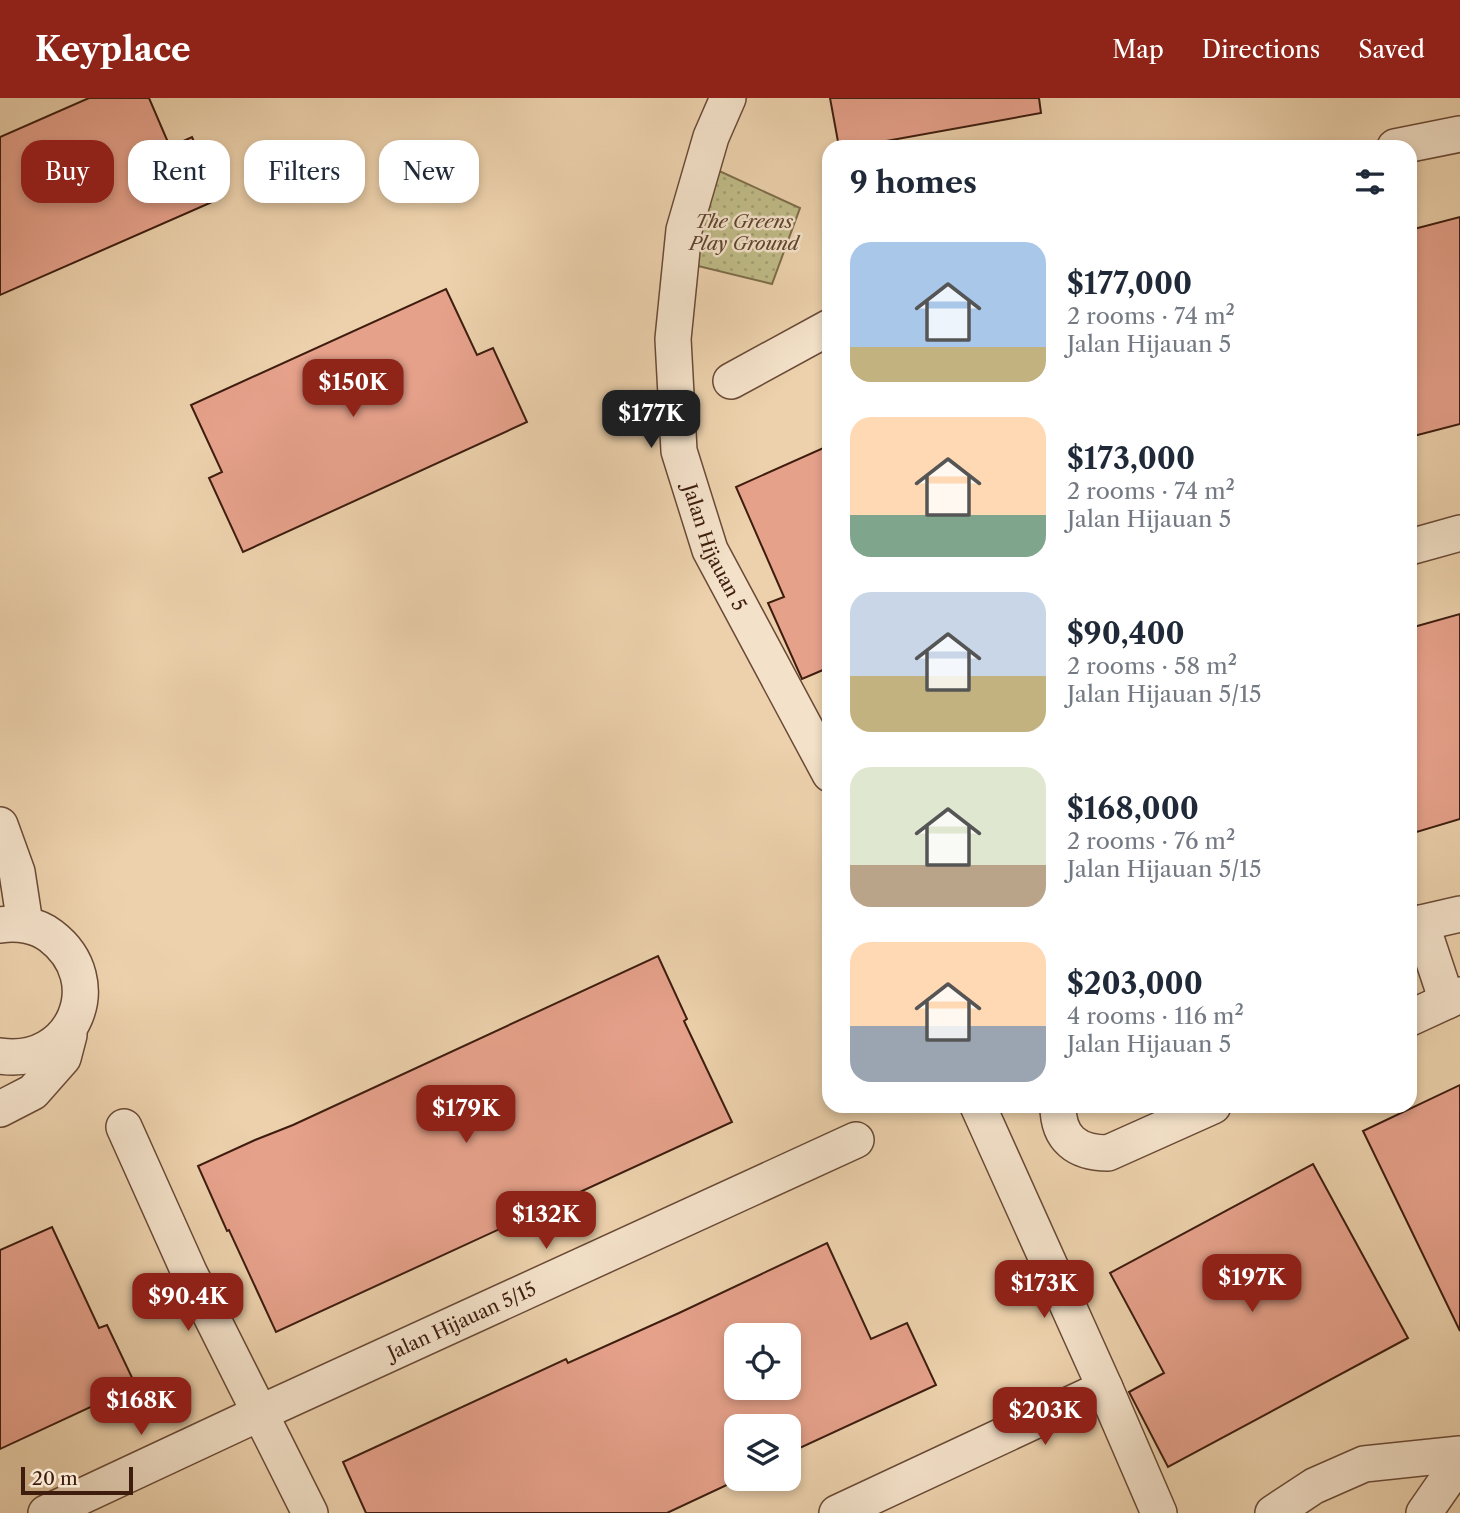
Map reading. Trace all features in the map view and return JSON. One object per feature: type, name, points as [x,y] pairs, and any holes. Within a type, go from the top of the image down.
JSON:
[{"type":"street","name":"Jalan Hijauan 5","points":[[728,98],[711,137],[684,230],[673,339],[679,452],[710,550],[822,759]]},
{"type":"street","points":[[1417,143],[1460,134]]},
{"type":"street","points":[[731,381],[822,331]]},
{"type":"street","points":[[1417,545],[1460,533]]},
{"type":"street","points":[[0,825],[17,872],[13,925],[46,931],[62,944],[75,962],[80,983],[79,1005],[63,1058],[33,1092],[0,1109]]},
{"type":"street","points":[[1417,926],[1460,914]]},
{"type":"street","points":[[1417,928],[1453,998],[1417,1014]]},
{"type":"street","points":[[0,1056],[14,1058],[37,1054],[56,1043],[72,1025]]},
{"type":"street","points":[[981,1113],[1159,1513]]},
{"type":"street","points":[[1059,1113],[1060,1126],[1073,1143],[1083,1150],[1108,1153],[1197,1113]]},
{"type":"street","points":[[124,1127],[189,1272],[310,1513]]},
{"type":"street","name":"Jalan Hijauan 5/15","points":[[46,1513],[856,1140]]},
{"type":"street","points":[[837,1513],[1105,1388]]},
{"type":"street","points":[[1273,1513],[1314,1486],[1364,1464],[1460,1454]]},
{"type":"street","points":[[1424,1513],[1460,1461]]},
{"type":"green space","name":"The Greens Play Ground","points":[[704,164],[800,208],[772,284],[698,266]]},
{"type":"building","points":[[89,98],[149,98],[167,140],[128,140],[128,203],[210,203],[0,295],[0,137]]},
{"type":"building","points":[[830,98],[1039,98],[1041,113],[892,140],[838,140]]},
{"type":"building","points":[[1460,217],[1460,424],[1417,435],[1417,228]]},
{"type":"building","points":[[446,289],[477,355],[493,348],[527,422],[243,552],[209,478],[222,472],[191,405]]},
{"type":"building","points":[[822,449],[822,670],[802,679],[768,603],[784,597],[736,487]]},
{"type":"building","points":[[1460,614],[1460,819],[1417,832],[1417,626]]},
{"type":"building","points":[[658,956],[687,1019],[684,1021],[732,1122],[276,1332],[198,1166],[293,1125]]},
{"type":"building","points":[[1460,1085],[1460,1331],[1363,1131],[1401,1113],[1417,1113],[1417,1105]]},
{"type":"building","points":[[1313,1164],[1408,1338],[1168,1467],[1129,1392],[1164,1373],[1110,1273]]},
{"type":"building","points":[[52,1227],[99,1328],[107,1325],[136,1386],[0,1449],[0,1250]]},
{"type":"building","points":[[827,1243],[871,1339],[907,1323],[936,1385],[801,1447],[801,1414],[724,1414],[724,1486],[667,1513],[366,1513],[343,1462],[566,1359],[568,1363]]}]
